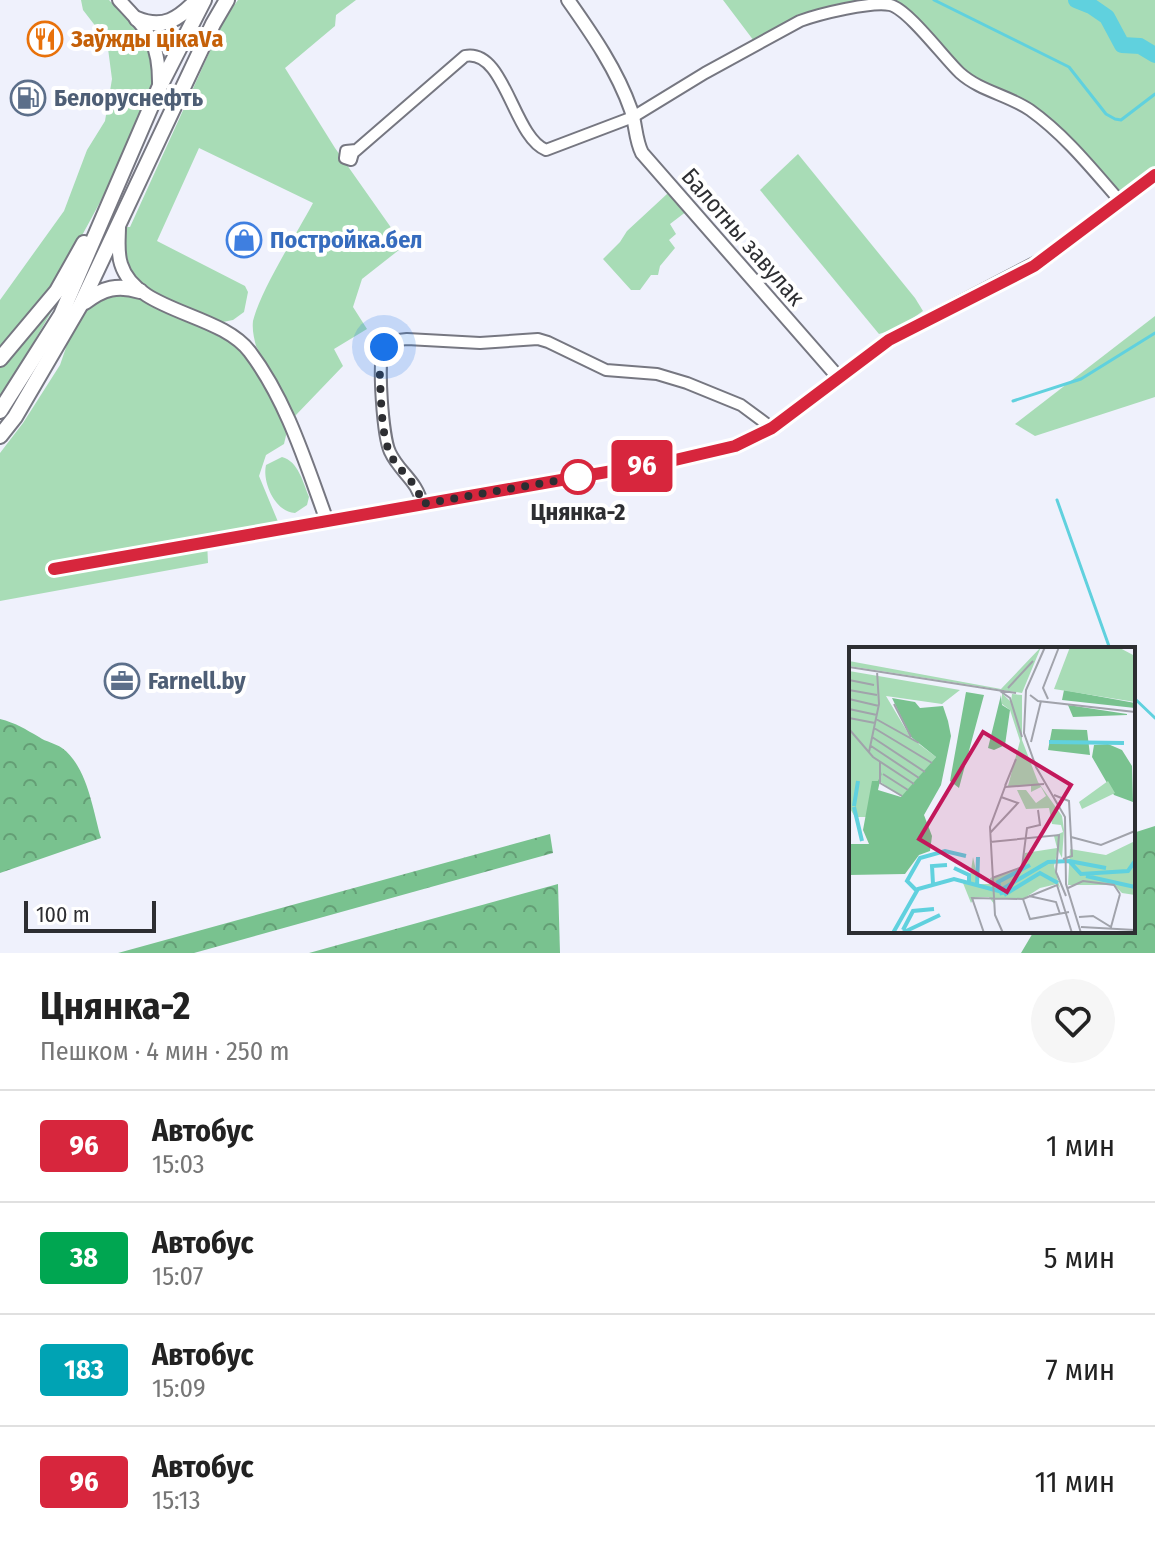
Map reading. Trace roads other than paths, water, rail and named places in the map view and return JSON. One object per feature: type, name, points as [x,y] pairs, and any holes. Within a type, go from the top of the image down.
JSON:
[{"type":"highway","points":[[137,19],[149,24],[171,22],[197,0]]},
{"type":"highway","points":[[0,411],[61,315],[159,88],[204,0]]},
{"type":"highway","points":[[0,436],[15,417],[81,304],[227,0]]},
{"type":"highway","points":[[0,359],[57,291],[130,154]]},
{"type":"highway","points":[[81,304],[106,289],[126,287],[140,291]]},
{"type":"main road","points":[[119,0],[137,19],[157,49],[159,88]]},
{"type":"main road","name":"Балотны завулак","points":[[568,0],[610,64],[633,117],[636,138],[648,162],[838,377]]},
{"type":"main road","points":[[119,227],[121,265],[140,291],[218,327],[250,350],[282,408],[327,521],[735,446],[772,428],[889,340],[1034,266],[1155,175]]},
{"type":"street","points":[[356,150],[456,61],[473,54],[481,58],[500,80],[529,138],[546,150],[633,117],[757,45],[817,15],[879,4],[900,9],[962,75],[991,93],[1028,109],[1078,152],[1120,201]]},
{"type":"street","points":[[422,504],[420,492],[392,457],[386,442],[379,361],[384,347],[398,340],[480,343],[526,339],[548,342],[606,370],[667,376],[700,388],[741,405],[772,428]]},
{"type":"street","points":[[54,569],[327,521]]},
{"type":"waterway","points":[[934,0],[1069,67],[1106,114],[1115,119],[1121,120],[1155,94]]},
{"type":"waterway","points":[[1076,0],[1107,17],[1122,45],[1140,46],[1155,55]]},
{"type":"waterway","points":[[1013,401],[1081,379],[1155,333]]},
{"type":"waterway","points":[[1057,500],[1109,647]]},
{"type":"waterway","points":[[1135,699],[1155,718]]},
{"type":"place","name":"Заўжды цікаVа","points":[[45,39]]},
{"type":"place","name":"Белоруснефть","points":[[28,98]]},
{"type":"place","name":"Постройка.бел","points":[[244,240]]},
{"type":"place","name":"Цнянка-2","points":[[578,477]]},
{"type":"place","name":"Farnell.by","points":[[122,681]]}]
